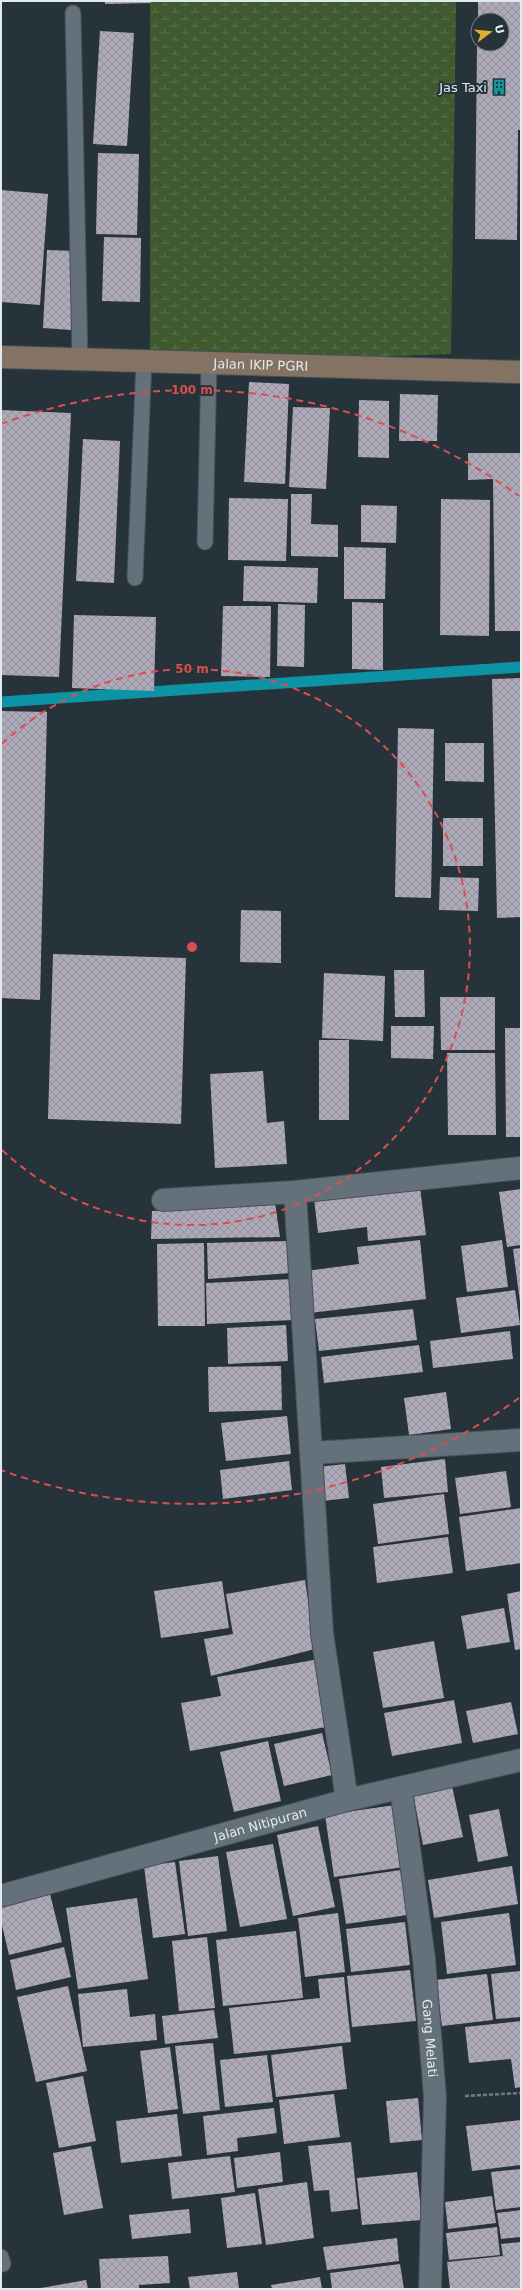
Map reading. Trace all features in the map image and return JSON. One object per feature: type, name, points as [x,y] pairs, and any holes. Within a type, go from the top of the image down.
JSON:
[{"type":"main road","name":"Jalan IKIP PGRI","points":[[1,357],[521,372]]},
{"type":"street","points":[[163,1200],[295,1192],[521,1168]]},
{"type":"street","points":[[295,1192],[322,1632],[347,1800]]},
{"type":"street","points":[[312,1453],[521,1440]]},
{"type":"street","name":"Jalan Nitipuran","points":[[1,1896],[347,1800],[521,1760]]},
{"type":"street","name":"Gang Melati","points":[[401,1788],[424,1959],[435,2097],[430,2289]]},
{"type":"lane","points":[[74,13],[80,360]]},
{"type":"lane","points":[[135,578],[144,360]]},
{"type":"lane","points":[[205,542],[209,362]]},
{"type":"path","points":[[435,2097],[521,2093]]},
{"type":"green space","points":[[150,1],[456,1],[451,354],[209,362],[150,362]]},
{"type":"building","points":[[105,1],[151,1],[151,3],[105,4]]},
{"type":"building","name":"Jas Taxi","points":[[478,1],[521,1],[521,130],[518,130],[517,240],[475,239],[477,52],[510,52],[510,12],[478,12]]},
{"type":"building","points":[[100,31],[134,33],[127,146],[93,144]]},
{"type":"building","points":[[98,153],[139,154],[137,235],[96,234]]},
{"type":"building","points":[[1,190],[48,194],[40,305],[1,302]]},
{"type":"building","points":[[104,237],[141,238],[140,302],[102,301]]},
{"type":"building","points":[[47,250],[75,251],[71,330],[43,328]]},
{"type":"building","points":[[249,382],[289,384],[285,484],[244,482]]},
{"type":"building","points":[[400,394],[438,395],[437,441],[399,441]]},
{"type":"building","points":[[359,400],[389,401],[389,458],[358,457]]},
{"type":"building","points":[[293,407],[330,408],[326,489],[289,487]]},
{"type":"building","points":[[1,410],[71,413],[59,677],[1,675]]},
{"type":"building","points":[[83,439],[120,441],[114,583],[76,581]]},
{"type":"building","points":[[468,453],[521,453],[521,631],[495,631],[493,479],[468,480]]},
{"type":"building","points":[[291,494],[312,494],[311,524],[338,525],[338,557],[291,556]]},
{"type":"building","points":[[229,498],[288,499],[286,561],[228,560]]},
{"type":"building","points":[[441,499],[490,500],[489,636],[440,635]]},
{"type":"building","points":[[361,505],[397,506],[396,543],[361,542]]},
{"type":"building","points":[[344,547],[386,548],[385,599],[344,599]]},
{"type":"building","points":[[244,566],[318,568],[317,603],[243,601]]},
{"type":"building","points":[[352,602],[383,603],[383,670],[352,669]]},
{"type":"building","points":[[278,604],[305,605],[304,667],[277,666]]},
{"type":"building","points":[[223,606],[271,606],[270,677],[221,676]]},
{"type":"building","points":[[74,615],[156,617],[154,691],[72,688]]},
{"type":"building","points":[[521,678],[521,917],[497,918],[492,679]]},
{"type":"building","points":[[1,711],[47,712],[40,1000],[1,998]]},
{"type":"building","points":[[398,728],[434,729],[431,898],[395,897]]},
{"type":"building","points":[[445,743],[484,743],[484,782],[445,781]]},
{"type":"building","points":[[443,818],[483,818],[483,866],[443,866]]},
{"type":"building","points":[[440,877],[479,878],[478,911],[439,910]]},
{"type":"building","points":[[241,910],[281,911],[281,963],[240,962]]},
{"type":"building","points":[[53,954],[186,958],[181,1124],[48,1119]]},
{"type":"building","points":[[394,970],[424,970],[425,1017],[395,1017]]},
{"type":"building","points":[[324,973],[385,976],[383,1041],[322,1038]]},
{"type":"building","points":[[440,997],[495,997],[495,1050],[441,1050]]},
{"type":"building","points":[[391,1026],[434,1026],[433,1059],[391,1058]]},
{"type":"building","points":[[505,1028],[521,1028],[521,1137],[506,1137]]},
{"type":"building","points":[[319,1040],[349,1040],[349,1120],[319,1120]]},
{"type":"building","points":[[447,1053],[495,1053],[496,1135],[448,1135]]},
{"type":"building","points":[[263,1071],[267,1123],[284,1121],[287,1164],[215,1168],[210,1074]]},
{"type":"building","points":[[420,1187],[426,1235],[368,1241],[367,1227],[318,1233],[314,1198]]},
{"type":"building","points":[[521,1189],[521,1245],[507,1247],[499,1192]]},
{"type":"building","points":[[275,1203],[280,1237],[151,1239],[152,1211]]},
{"type":"building","points":[[420,1240],[426,1299],[310,1313],[306,1271],[359,1264],[357,1247]]},
{"type":"building","points":[[502,1240],[508,1287],[467,1292],[461,1246]]},
{"type":"building","points":[[290,1241],[291,1273],[208,1279],[207,1243]]},
{"type":"building","points":[[204,1243],[205,1326],[158,1326],[157,1244]]},
{"type":"building","points":[[521,1248],[521,1302],[520,1302],[513,1249]]},
{"type":"building","points":[[293,1279],[294,1320],[207,1324],[206,1283]]},
{"type":"building","points":[[515,1290],[520,1325],[461,1333],[456,1298]]},
{"type":"building","points":[[413,1309],[417,1340],[319,1351],[315,1319]]},
{"type":"building","points":[[286,1325],[288,1361],[228,1364],[227,1328]]},
{"type":"building","points":[[510,1331],[513,1359],[433,1368],[430,1341]]},
{"type":"building","points":[[419,1345],[423,1372],[324,1383],[321,1357]]},
{"type":"building","points":[[281,1366],[282,1410],[209,1412],[208,1367]]},
{"type":"building","points":[[446,1392],[451,1429],[409,1435],[404,1398]]},
{"type":"building","points":[[287,1416],[291,1454],[226,1461],[221,1423]]},
{"type":"building","points":[[445,1459],[448,1492],[384,1498],[381,1467]]},
{"type":"building","points":[[289,1461],[292,1490],[223,1499],[220,1470]]},
{"type":"building","points":[[345,1464],[349,1498],[322,1501],[318,1467]]},
{"type":"building","points":[[506,1471],[511,1507],[460,1514],[455,1478]]},
{"type":"building","points":[[444,1494],[449,1534],[378,1544],[373,1504]]},
{"type":"building","points":[[521,1508],[521,1563],[466,1571],[459,1517]]},
{"type":"building","points":[[448,1537],[453,1573],[377,1583],[373,1547]]},
{"type":"building","points":[[305,1580],[315,1649],[211,1676],[204,1639],[233,1634],[226,1594]]},
{"type":"building","points":[[222,1581],[229,1628],[161,1638],[154,1591]]},
{"type":"building","points":[[521,1591],[521,1649],[515,1650],[507,1594]]},
{"type":"building","points":[[504,1608],[510,1642],[467,1649],[461,1616]]},
{"type":"building","points":[[434,1641],[444,1698],[383,1708],[373,1652]]},
{"type":"building","points":[[314,1660],[326,1727],[190,1751],[181,1703],[221,1696],[217,1677]]},
{"type":"building","points":[[454,1700],[462,1743],[392,1756],[384,1713]]},
{"type":"building","points":[[511,1702],[518,1734],[473,1743],[466,1711]]},
{"type":"building","points":[[322,1733],[332,1775],[284,1786],[274,1744]]},
{"type":"building","points":[[268,1741],[281,1801],[234,1812],[220,1752]]},
{"type":"building","points":[[452,1786],[463,1837],[423,1845],[413,1794]]},
{"type":"building","points":[[395,1805],[404,1867],[334,1877],[325,1815]]},
{"type":"building","points":[[499,1809],[508,1856],[478,1862],[469,1815]]},
{"type":"building","points":[[318,1826],[335,1907],[293,1916],[277,1835]]},
{"type":"building","points":[[273,1844],[287,1919],[240,1927],[226,1852]]},
{"type":"building","points":[[218,1856],[227,1931],[188,1936],[179,1861]]},
{"type":"building","points":[[175,1862],[185,1934],[153,1938],[144,1866]]},
{"type":"building","points":[[512,1866],[518,1904],[434,1918],[428,1880]]},
{"type":"building","points":[[401,1870],[407,1915],[346,1924],[339,1879]]},
{"type":"building","points":[[50,1894],[62,1942],[9,1955],[1,1921],[1,1905]]},
{"type":"building","points":[[137,1898],[148,1979],[78,1989],[66,1908]]},
{"type":"building","points":[[338,1913],[345,1972],[305,1977],[298,1918]]},
{"type":"building","points":[[509,1913],[516,1965],[447,1974],[441,1922]]},
{"type":"building","points":[[405,1922],[410,1965],[351,1972],[346,1929]]},
{"type":"building","points":[[296,1931],[303,1998],[223,2006],[216,1940]]},
{"type":"building","points":[[207,1937],[215,2008],[179,2011],[172,1941]]},
{"type":"building","points":[[64,1947],[71,1977],[16,1990],[10,1960]]},
{"type":"building","points":[[410,1970],[416,2021],[352,2027],[347,1976]]},
{"type":"building","points":[[521,1971],[521,2017],[496,2019],[491,1974]]},
{"type":"building","points":[[487,1974],[493,2020],[442,2026],[436,1980]]},
{"type":"building","points":[[344,1977],[351,2042],[234,2054],[229,2008],[320,1998],[318,1979]]},
{"type":"building","points":[[68,1986],[87,2071],[36,2082],[17,1997]]},
{"type":"building","points":[[127,1989],[130,2017],[155,2014],[157,2040],[83,2047],[78,1994]]},
{"type":"building","points":[[214,2010],[218,2038],[165,2044],[162,2016]]},
{"type":"building","points":[[521,2021],[521,2087],[515,2088],[511,2059],[469,2063],[465,2027]]},
{"type":"building","points":[[213,2043],[220,2110],[183,2114],[175,2046]]},
{"type":"building","points":[[342,2046],[347,2089],[276,2097],[271,2055]]},
{"type":"building","points":[[170,2047],[178,2109],[148,2113],[140,2051]]},
{"type":"building","points":[[267,2055],[273,2102],[225,2107],[220,2060]]},
{"type":"building","points":[[83,2076],[96,2141],[59,2148],[46,2083]]},
{"type":"building","points":[[334,2094],[340,2137],[284,2144],[279,2100]]},
{"type":"building","points":[[418,2098],[422,2140],[390,2143],[386,2101]]},
{"type":"building","points":[[274,2108],[277,2133],[237,2138],[238,2151],[207,2155],[203,2116]]},
{"type":"building","points":[[177,2114],[182,2156],[121,2163],[116,2121]]},
{"type":"building","points":[[521,2120],[521,2165],[472,2171],[466,2126]]},
{"type":"building","points":[[351,2142],[358,2209],[331,2212],[329,2190],[314,2191],[308,2146]]},
{"type":"building","points":[[91,2146],[103,2208],[64,2215],[53,2153]]},
{"type":"building","points":[[280,2152],[283,2182],[237,2188],[234,2158]]},
{"type":"building","points":[[230,2156],[235,2192],[172,2199],[168,2163]]},
{"type":"building","points":[[521,2169],[521,2207],[496,2210],[491,2172]]},
{"type":"building","points":[[417,2172],[422,2220],[362,2225],[357,2178]]},
{"type":"building","points":[[307,2182],[314,2238],[266,2245],[258,2189]]},
{"type":"building","points":[[255,2193],[262,2244],[227,2248],[221,2198]]},
{"type":"building","points":[[492,2196],[496,2223],[448,2229],[445,2202]]},
{"type":"building","points":[[189,2209],[191,2233],[132,2239],[129,2215]]},
{"type":"building","points":[[521,2210],[521,2237],[501,2239],[497,2213]]},
{"type":"building","points":[[497,2227],[500,2255],[449,2260],[446,2233]]},
{"type":"building","points":[[397,2238],[399,2261],[327,2270],[323,2247]]},
{"type":"building","points":[[521,2242],[521,2289],[450,2289],[447,2262],[503,2256],[501,2244]]},
{"type":"building","points":[[168,2256],[170,2283],[139,2285],[139,2289],[101,2289],[99,2259]]},
{"type":"building","points":[[400,2264],[404,2289],[332,2289],[330,2273]]},
{"type":"building","points":[[237,2272],[239,2289],[190,2289],[188,2277]]},
{"type":"building","points":[[320,2277],[322,2289],[272,2289],[271,2285]]},
{"type":"building","points":[[86,2280],[88,2289],[41,2288]]},
{"type":"waterway","points":[[1,702],[521,667]]},
{"type":"place","name":"Jas Taxi","points":[[499,87]]}]
